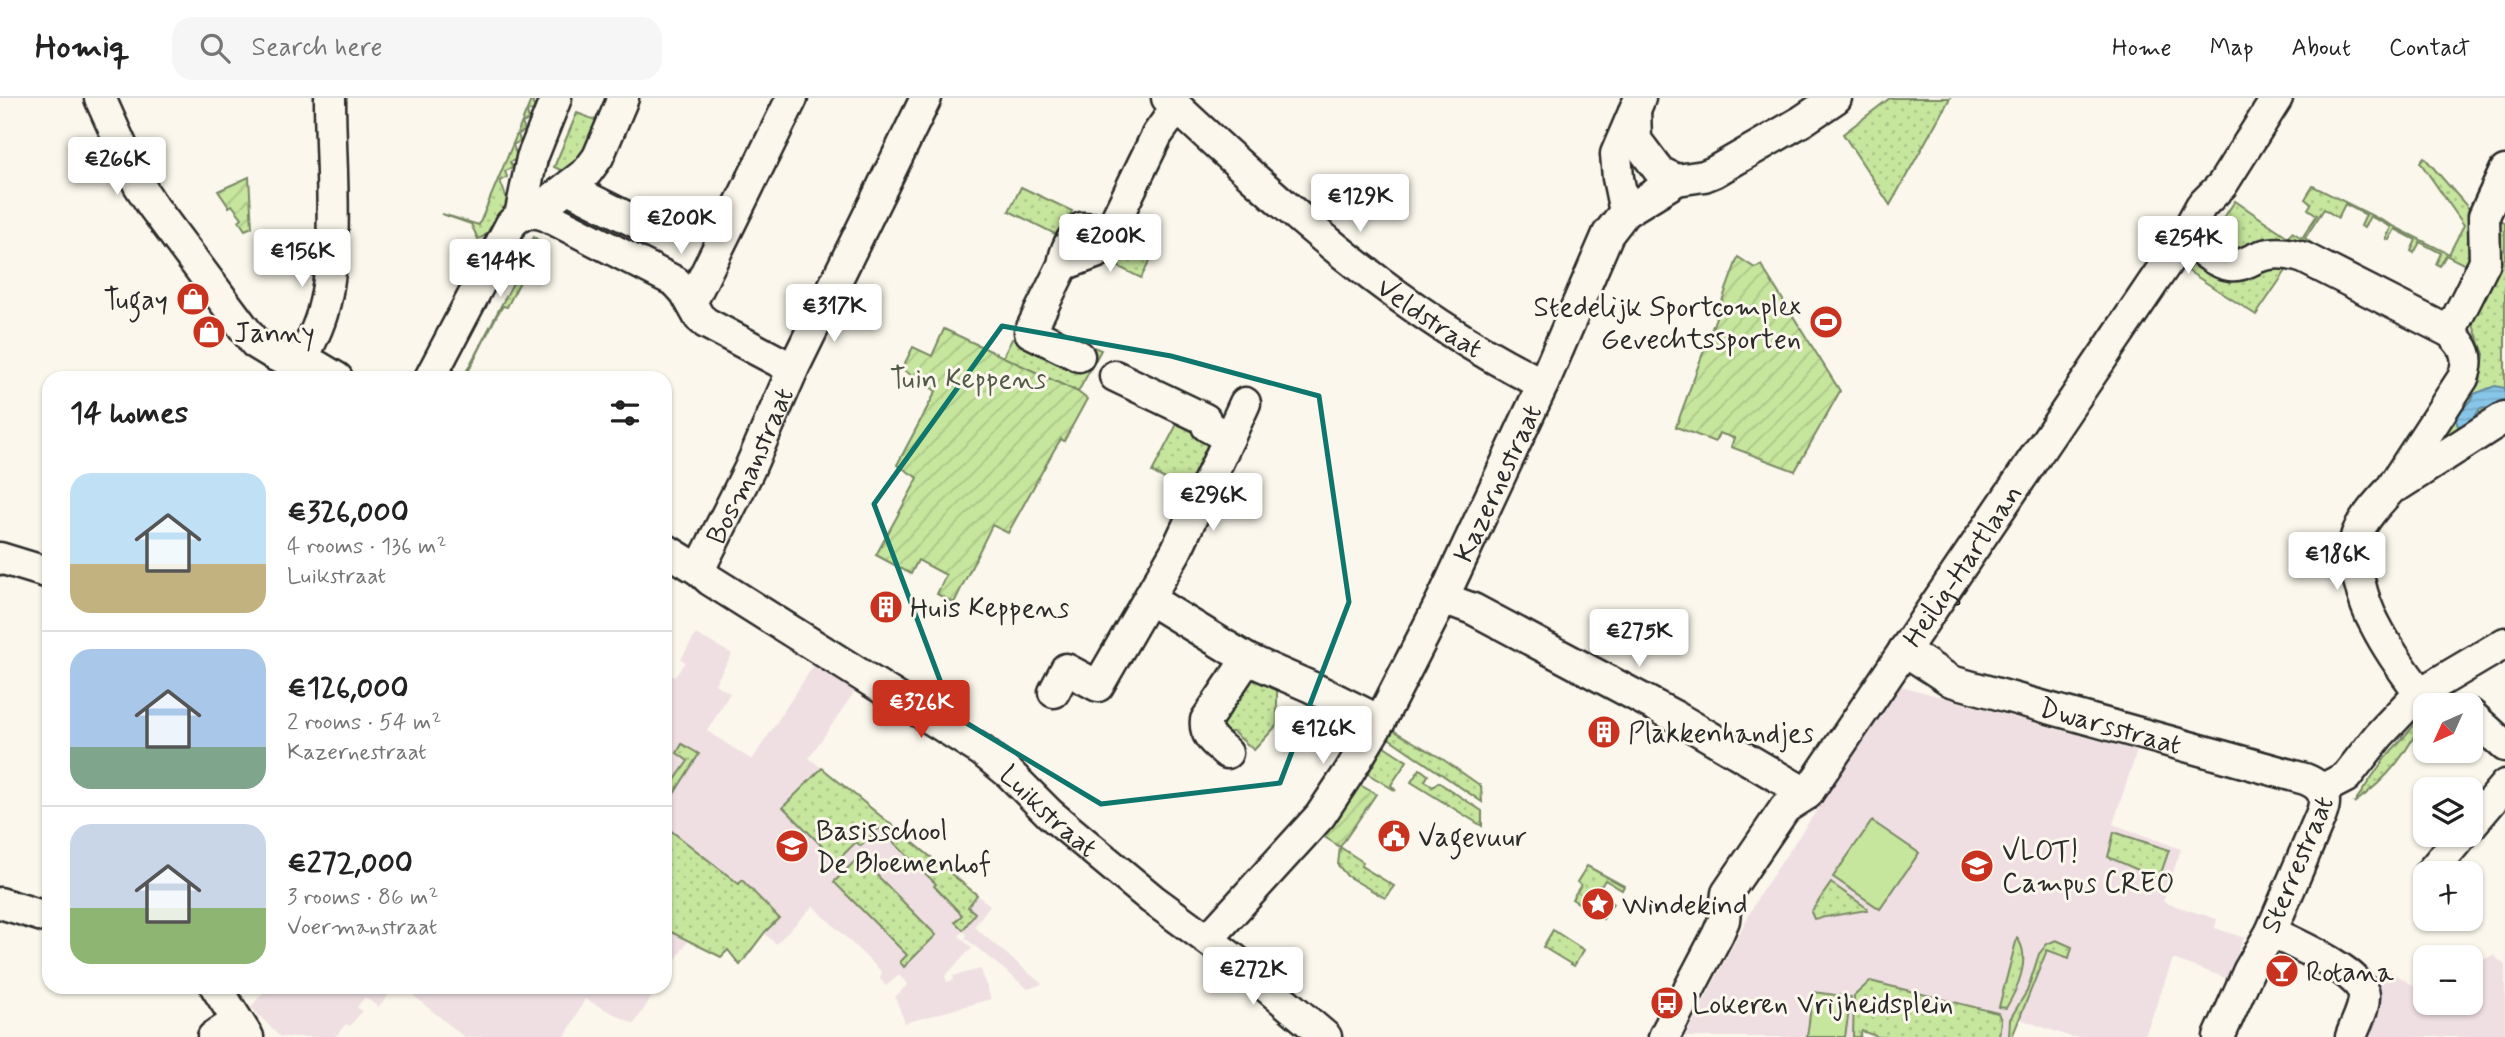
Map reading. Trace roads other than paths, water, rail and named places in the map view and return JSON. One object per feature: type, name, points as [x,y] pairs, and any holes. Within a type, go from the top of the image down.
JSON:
[{"type":"street","points":[[100,98],[139,185],[249,337],[296,370],[317,366],[325,371]]},
{"type":"street","points":[[296,370],[312,341],[328,288],[332,225],[330,98]]},
{"type":"street","points":[[527,214],[531,158],[556,98]]},
{"type":"street","points":[[434,371],[511,224],[582,177],[598,157],[624,98]]},
{"type":"street","points":[[692,302],[792,98]]},
{"type":"street","name":"Bosmanstraat","points":[[699,570],[749,470],[793,369],[926,98]]},
{"type":"street","name":"Kazernestraat","points":[[1208,939],[1320,816],[1380,721],[1443,597],[1543,384],[1604,241],[1625,212],[1677,180],[1714,172],[1836,98]]},
{"type":"street","name":"Heilig-Hartlaan","points":[[1664,1037],[1718,934],[1724,920],[1727,893],[1785,808],[1807,794],[2184,237],[2201,206],[2222,185],[2267,101]]},
{"type":"street","points":[[1630,102],[1636,140],[1660,172],[1677,180]]},
{"type":"street","points":[[1625,212],[1616,153],[1630,102]]},
{"type":"street","points":[[1079,356],[1030,332],[1063,265],[1098,252],[1112,230],[1174,104]]},
{"type":"street","name":"Veldstraat","points":[[1174,104],[1271,194],[1340,251],[1440,326],[1543,384]]},
{"type":"street","points":[[2450,332],[2485,262],[2484,216],[2505,171]]},
{"type":"street","points":[[568,188],[636,222]]},
{"type":"street","points":[[527,214],[545,215],[666,276],[676,282],[692,302],[699,317],[706,323],[793,369]]},
{"type":"street","points":[[2184,237],[2231,266],[2273,253],[2296,255],[2450,332],[2468,358],[2439,444]]},
{"type":"street","points":[[1115,376],[1205,419],[1207,426],[1229,438]]},
{"type":"street","points":[[1060,680],[1098,686],[1176,551],[1245,403]]},
{"type":"street","points":[[2443,693],[2432,686],[2374,623],[2357,568],[2355,542],[2358,532],[2376,505],[2439,444],[2505,417]]},
{"type":"street","name":"Luikstraat","points":[[672,553],[710,580],[962,736],[996,762],[1050,814],[1152,899],[1283,998],[1326,1037]]},
{"type":"street","points":[[0,558],[42,571]]},
{"type":"street","points":[[1443,597],[1473,609],[1676,717],[1807,794]]},
{"type":"street","points":[[1149,599],[1247,659],[1380,721]]},
{"type":"street","name":"Sterrestraat","points":[[2219,1037],[2249,970],[2271,932],[2323,810],[2325,802],[2321,790],[2346,777],[2379,735],[2432,686],[2505,643]]},
{"type":"street","name":"Dwarsstraat","points":[[1904,650],[1951,681],[2305,779],[2321,790]]},
{"type":"street","points":[[1227,753],[1210,738],[1205,728],[1206,720],[1247,659]]},
{"type":"street","points":[[2483,726],[2505,746]]},
{"type":"street","points":[[2483,811],[2505,785]]},
{"type":"street","points":[[2440,861],[2452,847]]},
{"type":"street","points":[[0,902],[42,916]]},
{"type":"street","points":[[2271,932],[2341,969],[2361,986],[2363,1004],[2351,1037]]},
{"type":"street","points":[[219,994],[233,1032]]},
{"type":"water","points":[[2495,386],[2505,388],[2505,400],[2496,407],[2480,409],[2469,424],[2458,426],[2456,420],[2461,410],[2474,394]]},
{"type":"place","name":"Tugay","points":[[193,299]]},
{"type":"place","name":"Stedelijk Sportcomplex Gevechtssporten","points":[[1826,322]]},
{"type":"place","name":"Janny","points":[[209,332]]},
{"type":"place","name":"Huis Keppens","points":[[886,607]]},
{"type":"place","name":"Plakkenhandjes","points":[[1604,732]]},
{"type":"place","name":"Vagevuur","points":[[1394,836]]},
{"type":"place","name":"Basisschool De Bloemenhof","points":[[792,846]]},
{"type":"place","name":"VLOT! Campus CREO","points":[[1977,866]]},
{"type":"place","name":"Windekind","points":[[1598,904]]},
{"type":"place","name":"Rotana","points":[[2282,971]]},
{"type":"place","name":"Lokeren Vrijheidsplein","points":[[1667,1003]]},
{"type":"park label","name":"Tuin Keppens","points":[[968,378]]}]
